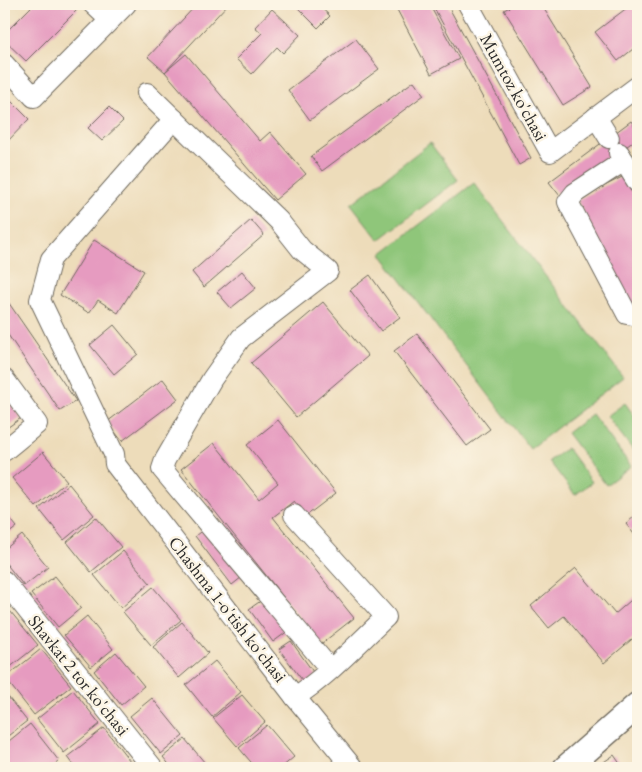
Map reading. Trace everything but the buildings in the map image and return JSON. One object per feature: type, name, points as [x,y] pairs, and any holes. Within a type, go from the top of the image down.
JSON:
[{"type":"main road","points":[[566,768],[638,705]]},
{"type":"street","points":[[94,4],[110,20]]},
{"type":"street","points":[[4,64],[34,97],[126,4]]},
{"type":"street","name":"Mumtoz ko'chasi","points":[[468,4],[550,152],[638,86]]},
{"type":"street","points":[[147,93],[279,221],[302,250],[328,271],[241,338],[212,379],[165,460],[162,469],[330,669]]},
{"type":"street","points":[[596,117],[638,183]]},
{"type":"street","name":"Chashma 1-o'tish ko'chasi","points":[[174,119],[51,259],[40,300],[114,454],[115,464],[295,697],[353,768]]},
{"type":"street","points":[[617,150],[568,202],[627,314],[638,316]]},
{"type":"street","points":[[4,379],[37,424],[4,451]]},
{"type":"street","points":[[294,515],[386,617],[308,689],[295,697]]},
{"type":"street","name":"Shavkat 2 tor ko'chasi","points":[[4,581],[153,768]]},
{"type":"green space","points":[[430,143],[458,180],[379,240],[351,204]]},
{"type":"green space","points":[[474,183],[623,377],[530,449],[381,254]]},
{"type":"green space","points":[[625,403],[638,421],[638,446],[633,450],[607,416]]},
{"type":"green space","points":[[592,414],[631,466],[606,485],[567,433]]},
{"type":"green space","points":[[567,448],[592,482],[575,495],[549,461]]}]
